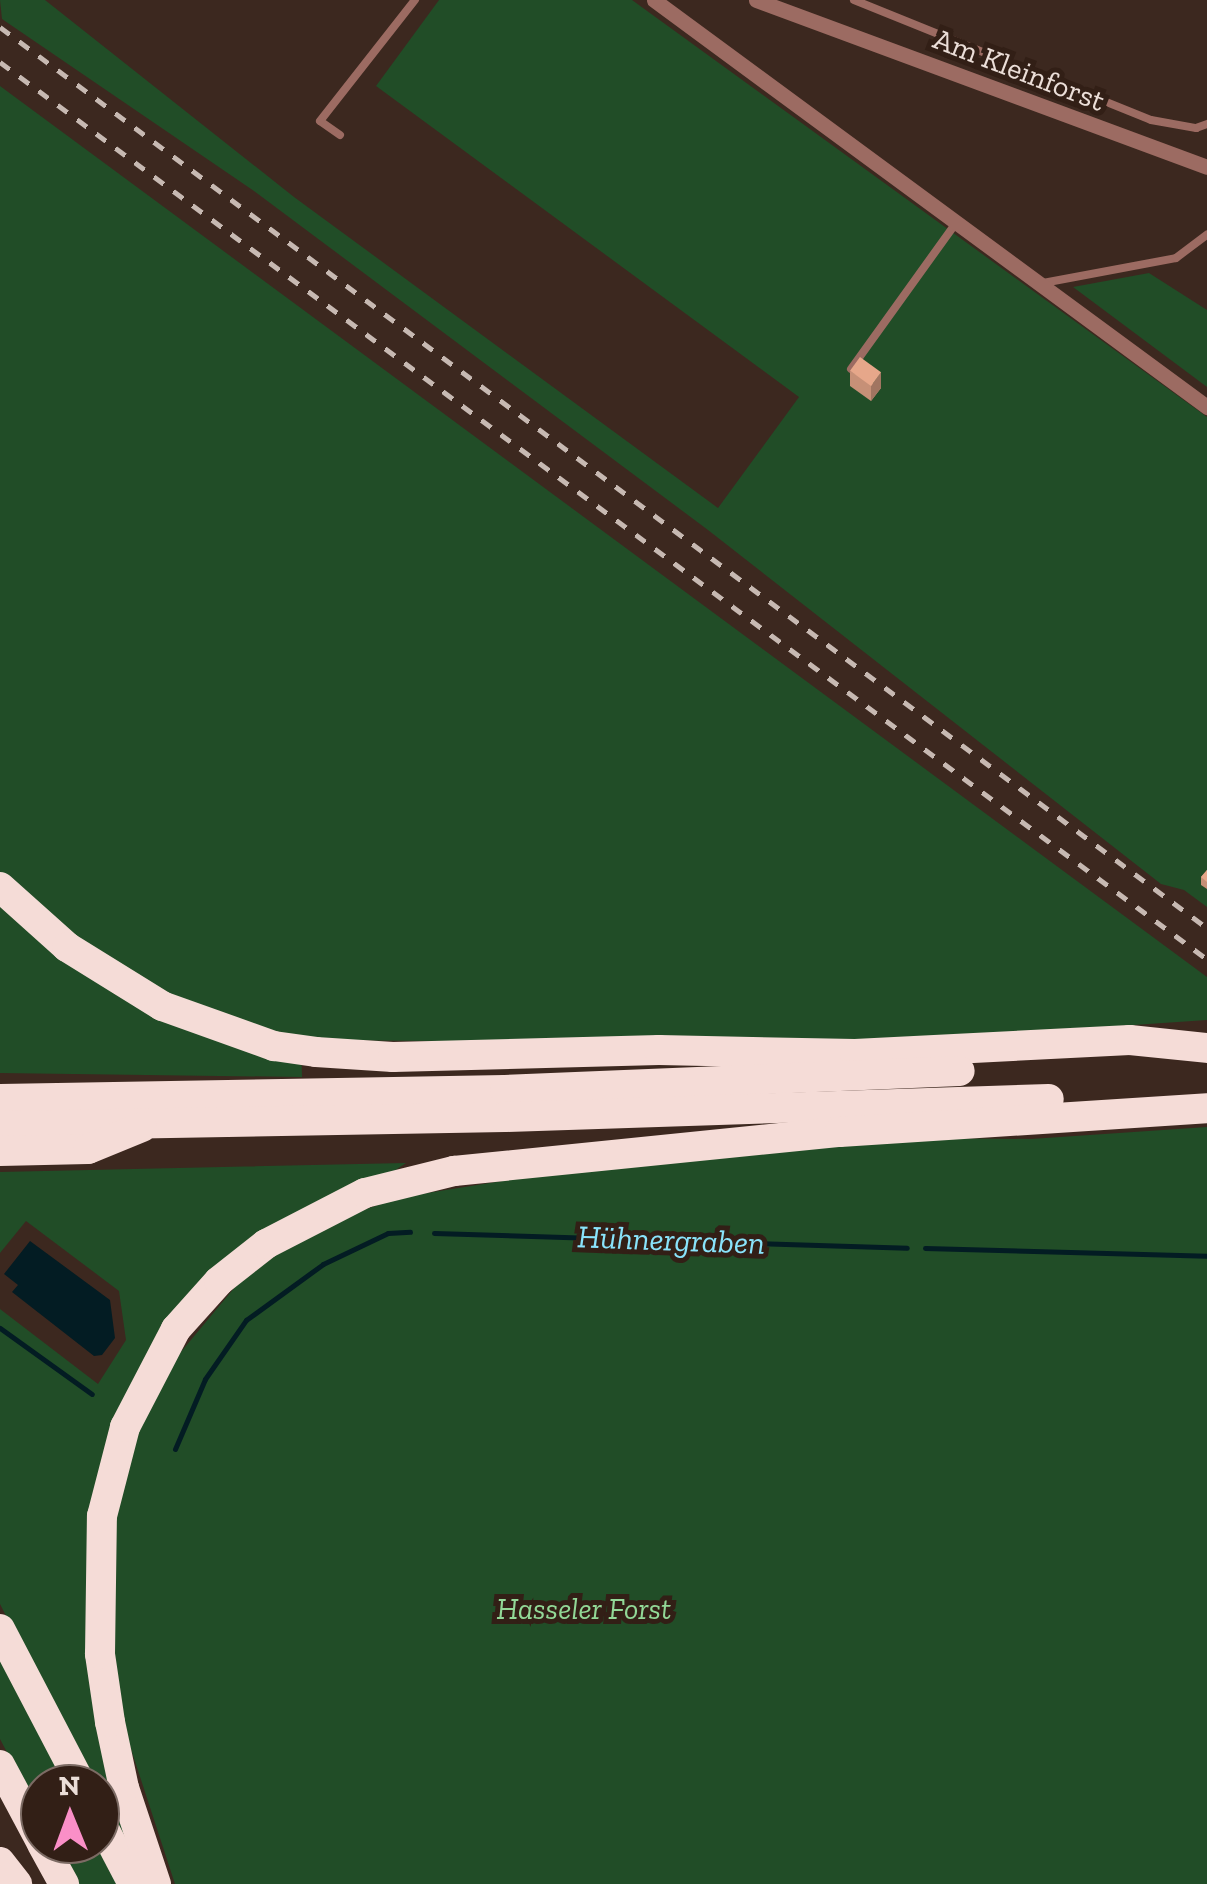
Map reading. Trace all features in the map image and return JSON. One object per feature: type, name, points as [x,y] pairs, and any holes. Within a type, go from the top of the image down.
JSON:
[{"type":"highway","points":[[0,887],[67,947],[162,1006],[259,1041],[316,1052],[384,1057],[658,1050],[855,1054],[1130,1040],[1207,1050]]},
{"type":"highway","points":[[0,1099],[649,1086],[902,1075],[1207,1050]]},
{"type":"highway","points":[[0,1126],[779,1110],[1207,1091]]},
{"type":"highway","points":[[156,1884],[124,1788],[108,1705],[99,1615],[102,1516],[124,1427],[176,1329],[219,1281],[266,1244],[365,1194],[454,1170],[840,1132],[1207,1108]]},
{"type":"highway","points":[[0,1151],[88,1149],[149,1124]]},
{"type":"highway","points":[[0,1629],[71,1764]]},
{"type":"highway","points":[[0,1766],[20,1803]]},
{"type":"highway","points":[[120,1859],[133,1884]]},
{"type":"highway","points":[[0,1862],[17,1884]]},
{"type":"street","points":[[654,0],[1207,407]]},
{"type":"street","name":"Am Kleinforst","points":[[756,0],[785,4],[1207,167]]},
{"type":"lane","points":[[340,135],[320,121],[415,0]]},
{"type":"lane","points":[[854,0],[1150,120],[1196,128],[1207,124]]},
{"type":"lane","points":[[851,370],[956,223]]},
{"type":"lane","points":[[1039,283],[1176,258],[1207,236]]},
{"type":"green space","points":[[0,0],[45,0],[294,197],[718,508],[799,397],[376,86],[439,0],[632,0],[1207,417],[1207,907],[1184,890],[1161,884],[708,530],[254,191],[2,19]]},
{"type":"green space","points":[[0,86],[1207,977],[1207,1020],[855,1044],[301,1040],[302,1077],[0,1073]]},
{"type":"green space","points":[[1149,273],[1207,310],[1207,387],[1073,287]]},
{"type":"green space","name":"Hasseler Forst","points":[[1207,1127],[1207,1884],[175,1884],[129,1743],[116,1675],[109,1575],[118,1502],[147,1403],[180,1353],[235,1287],[286,1247],[363,1210],[402,1197],[584,1168],[913,1138],[1031,1139]]},
{"type":"green space","points":[[406,1163],[174,1318],[91,1556],[142,1884],[120,1841],[120,1764],[81,1764],[0,1604],[0,1309],[98,1384],[126,1340],[119,1291],[26,1221],[0,1253],[0,1172]]},
{"type":"green space","points":[[0,1655],[57,1764],[20,1764],[20,1777],[0,1739]]},
{"type":"green space","points":[[66,1864],[108,1864],[119,1884],[76,1884]]},
{"type":"water","points":[[30,1241],[110,1300],[115,1338],[102,1355],[94,1356],[12,1292],[18,1285],[4,1274]]},
{"type":"building","points":[[860,357],[881,372],[871,386],[850,371]]},
{"type":"waterway","name":"Hühnergraben","points":[[175,1449],[205,1379],[246,1320],[323,1264],[388,1233],[410,1232]]},
{"type":"waterway","name":"Hühnergraben","points":[[434,1233],[907,1248]]},
{"type":"waterway","name":"Hühnergraben","points":[[925,1248],[1207,1256]]},
{"type":"waterway","name":"Hühnergraben","points":[[0,1328],[92,1394]]},
{"type":"railway","points":[[0,27],[1207,928]]},
{"type":"railway","points":[[0,62],[1207,959]]}]
